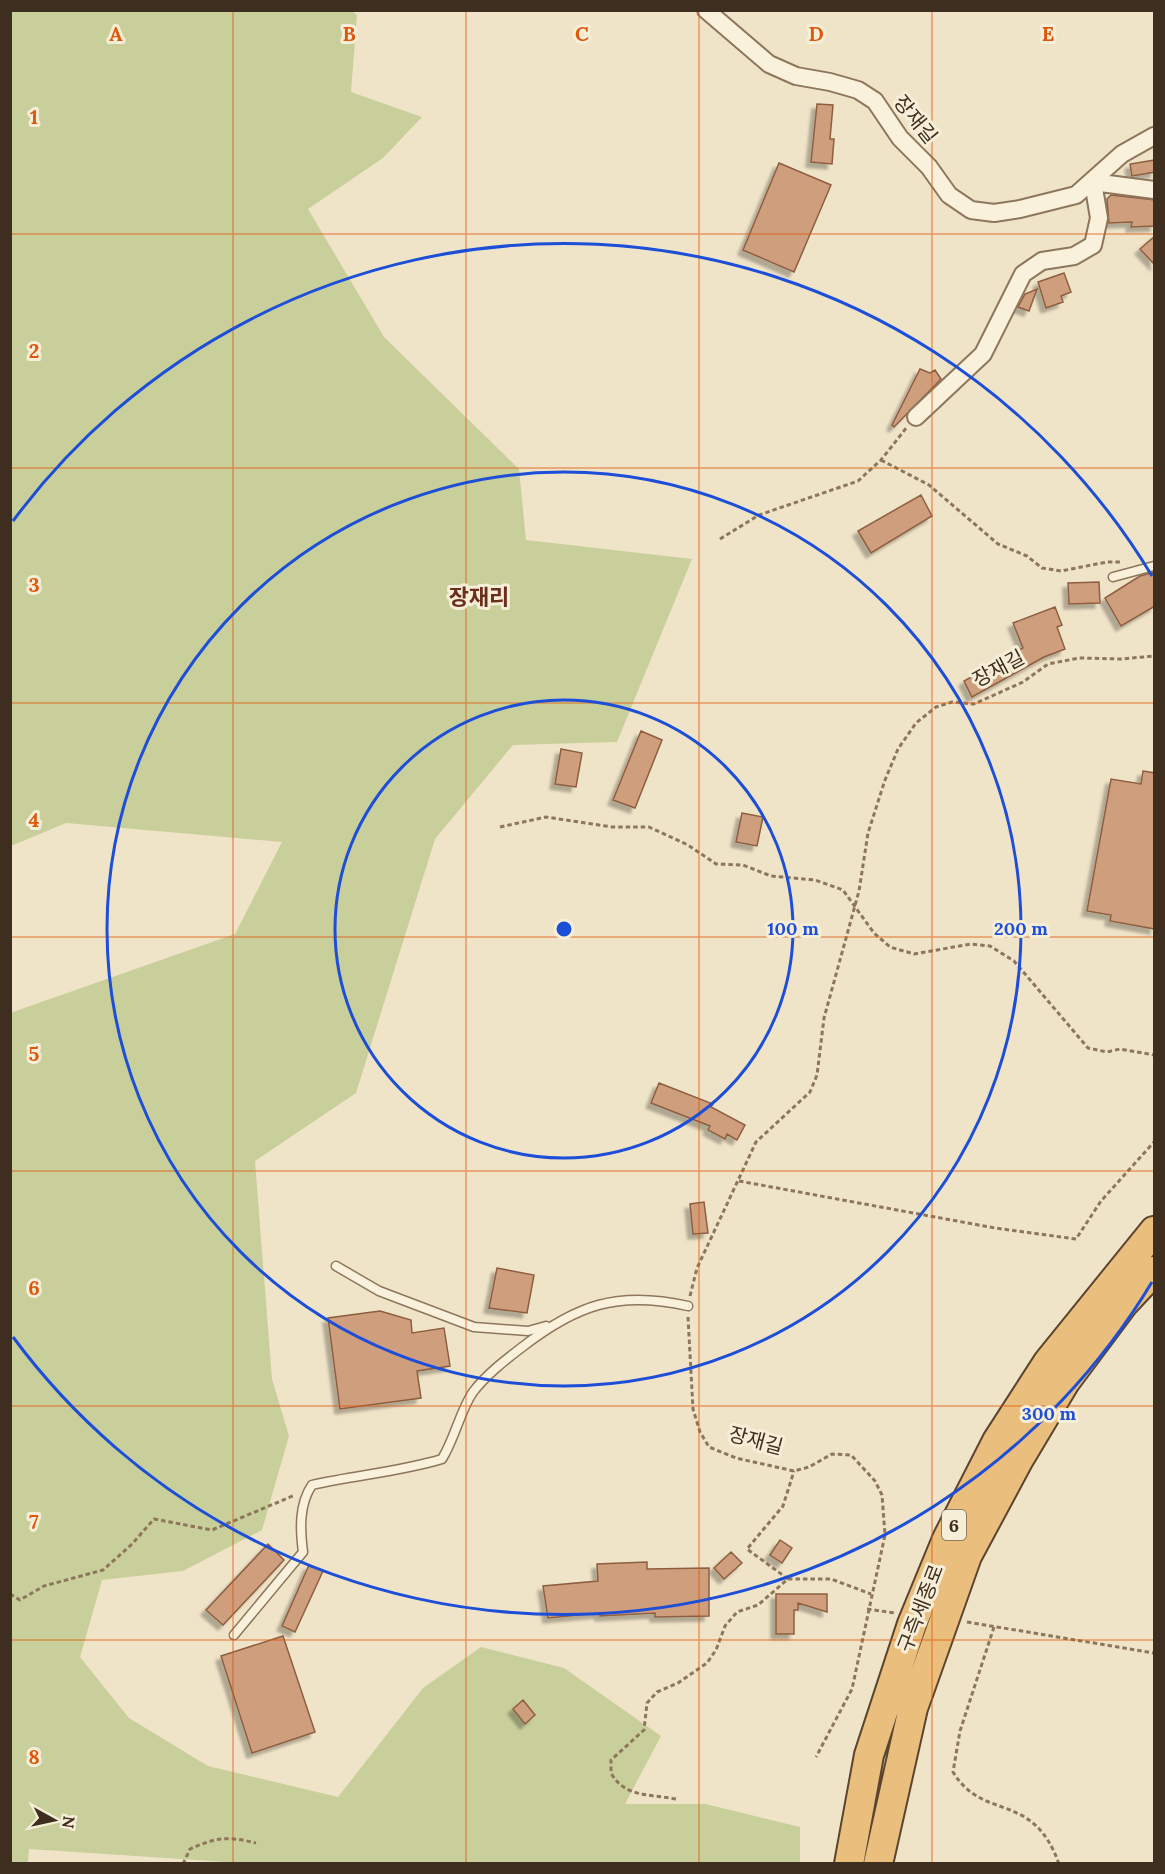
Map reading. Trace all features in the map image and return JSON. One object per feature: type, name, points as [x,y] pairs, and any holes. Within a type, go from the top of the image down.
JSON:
[{"type":"highway","name":"구즉세종로","points":[[849,1863],[869,1755],[912,1624],[947,1539],[997,1441],[1048,1362],[1155,1231]]},
{"type":"highway","name":"구즉세종로","points":[[878,1863],[913,1708],[967,1556],[1019,1459],[1065,1382],[1124,1303],[1155,1271]]},
{"type":"street","name":"장재길","points":[[706,10],[769,64],[796,76],[858,90],[875,101],[900,138],[929,167],[949,195],[971,210],[994,213],[1030,207],[1076,195],[1122,154],[1155,136]]},
{"type":"street","points":[[916,417],[983,354],[1023,274],[1042,261],[1074,256],[1093,244],[1099,218],[1093,182],[1155,190]]},
{"type":"lane","points":[[1113,577],[1155,566]]},
{"type":"lane","points":[[336,1266],[379,1291],[474,1327],[528,1331],[552,1324],[590,1306],[621,1300],[663,1300],[688,1306]]},
{"type":"lane","points":[[234,1635],[303,1552],[301,1534],[304,1497],[312,1485],[341,1478],[405,1470],[442,1459],[453,1442],[473,1393],[500,1365],[552,1324]]},
{"type":"path","points":[[720,539],[759,515],[858,481],[881,459],[916,417]]},
{"type":"path","points":[[881,459],[929,486],[998,544],[1027,556],[1042,568],[1061,571],[1107,561],[1122,562],[1140,569]]},
{"type":"path","name":"장재길","points":[[816,1757],[852,1689],[859,1665],[870,1594],[885,1536],[882,1495],[875,1480],[851,1455],[832,1454],[809,1467],[794,1471],[736,1458],[709,1447],[700,1432],[693,1409],[688,1306],[697,1268],[756,1142],[810,1092],[824,1018],[855,907],[868,833],[885,780],[898,749],[916,723],[936,706],[952,702],[974,704],[1023,682],[1048,663],[1079,658],[1120,659],[1155,656]]},
{"type":"path","points":[[500,827],[546,817],[612,826],[649,827],[688,845],[716,864],[743,865],[771,876],[815,880],[843,890],[874,933],[890,947],[914,954],[971,944],[990,946],[1014,961],[1088,1048],[1107,1052],[1120,1049],[1155,1054]]},
{"type":"path","points":[[739,1181],[995,1228],[1076,1239],[1101,1201],[1155,1142]]},
{"type":"path","points":[[794,1471],[783,1506],[747,1549],[788,1579],[831,1579],[870,1594]]},
{"type":"path","points":[[10,1594],[20,1600],[44,1586],[103,1570],[132,1544],[154,1518],[213,1530],[289,1498],[312,1485]]},
{"type":"path","points":[[676,1799],[639,1795],[623,1789],[611,1773],[611,1760],[644,1730],[647,1703],[657,1692],[678,1683],[707,1663],[716,1650],[725,1626],[737,1612],[758,1605],[788,1579]]},
{"type":"path","points":[[867,1609],[897,1614]]},
{"type":"path","points":[[966,1622],[1155,1653]]},
{"type":"path","points":[[994,1627],[960,1731],[953,1772],[961,1785],[972,1794],[1018,1811],[1035,1822],[1047,1836],[1059,1863]]},
{"type":"path","points":[[183,1863],[190,1849],[214,1838],[232,1837],[256,1843]]},
{"type":"green space","points":[[11,11],[352,11],[357,15],[351,92],[422,117],[383,158],[308,209],[384,337],[519,469],[526,540],[692,559],[617,742],[513,745],[435,839],[356,1093],[255,1161],[272,1379],[289,1436],[262,1530],[183,1571],[102,1580],[80,1657],[129,1718],[208,1766],[338,1797],[423,1688],[481,1647],[564,1668],[661,1736],[625,1804],[706,1804],[800,1827],[800,1863],[257,1864],[29,1849],[28,1863],[11,1863],[10,1013],[235,934],[282,842],[66,823],[11,846]]},
{"type":"building","points":[[817,104],[833,105],[830,139],[834,139],[832,164],[811,162]]},
{"type":"building","points":[[1155,160],[1155,172],[1132,176],[1130,164]]},
{"type":"building","points":[[779,163],[831,185],[794,272],[743,250]]},
{"type":"building","points":[[1111,195],[1155,200],[1155,226],[1131,227],[1132,222],[1109,223],[1107,199]]},
{"type":"building","points":[[1155,236],[1155,265],[1140,249]]},
{"type":"building","points":[[1064,273],[1071,292],[1061,296],[1063,302],[1046,308],[1038,282]]},
{"type":"building","points":[[1037,289],[1029,311],[1018,307],[1025,294]]},
{"type":"building","points":[[920,369],[930,373],[935,370],[941,379],[894,427],[892,425]]},
{"type":"building","points":[[921,495],[932,516],[871,553],[858,531]]},
{"type":"building","points":[[1155,572],[1155,606],[1121,626],[1105,598],[1140,576]]},
{"type":"building","points":[[1099,582],[1100,603],[1069,604],[1068,583]]},
{"type":"building","points":[[1055,607],[1062,625],[1057,627],[1065,649],[1044,657],[972,697],[964,681],[1023,648],[1013,623]]},
{"type":"building","points":[[641,731],[662,740],[635,808],[613,800]]},
{"type":"building","points":[[561,749],[582,753],[576,787],[555,784]]},
{"type":"building","points":[[1143,771],[1155,773],[1155,929],[1110,921],[1111,915],[1087,911],[1111,779],[1141,784]]},
{"type":"building","points":[[742,813],[763,817],[757,846],[736,842]]},
{"type":"building","points":[[659,1083],[713,1104],[711,1107],[745,1125],[737,1140],[727,1134],[725,1139],[708,1130],[710,1126],[651,1103]]},
{"type":"building","points":[[704,1202],[708,1233],[693,1234],[690,1204]]},
{"type":"building","points":[[497,1268],[534,1275],[527,1313],[489,1308]]},
{"type":"building","points":[[380,1311],[411,1320],[412,1333],[444,1328],[450,1366],[417,1371],[421,1398],[340,1409],[328,1318]]},
{"type":"building","points":[[780,1540],[792,1548],[782,1563],[770,1555]]},
{"type":"building","points":[[268,1544],[284,1560],[223,1625],[206,1610]]},
{"type":"building","points":[[731,1552],[742,1563],[724,1579],[714,1568]]},
{"type":"building","points":[[647,1562],[647,1569],[709,1568],[709,1616],[655,1617],[655,1613],[600,1616],[600,1613],[548,1618],[543,1586],[598,1581],[597,1564]]},
{"type":"building","points":[[309,1565],[323,1571],[295,1632],[282,1626]]},
{"type":"building","points":[[776,1594],[827,1594],[827,1612],[798,1603],[798,1610],[794,1610],[794,1634],[776,1634]]},
{"type":"building","points":[[283,1636],[315,1732],[252,1753],[221,1656]]},
{"type":"building","points":[[523,1700],[535,1715],[525,1724],[513,1709]]},
{"type":"district","name":"장재리","points":[[479,597]]}]
